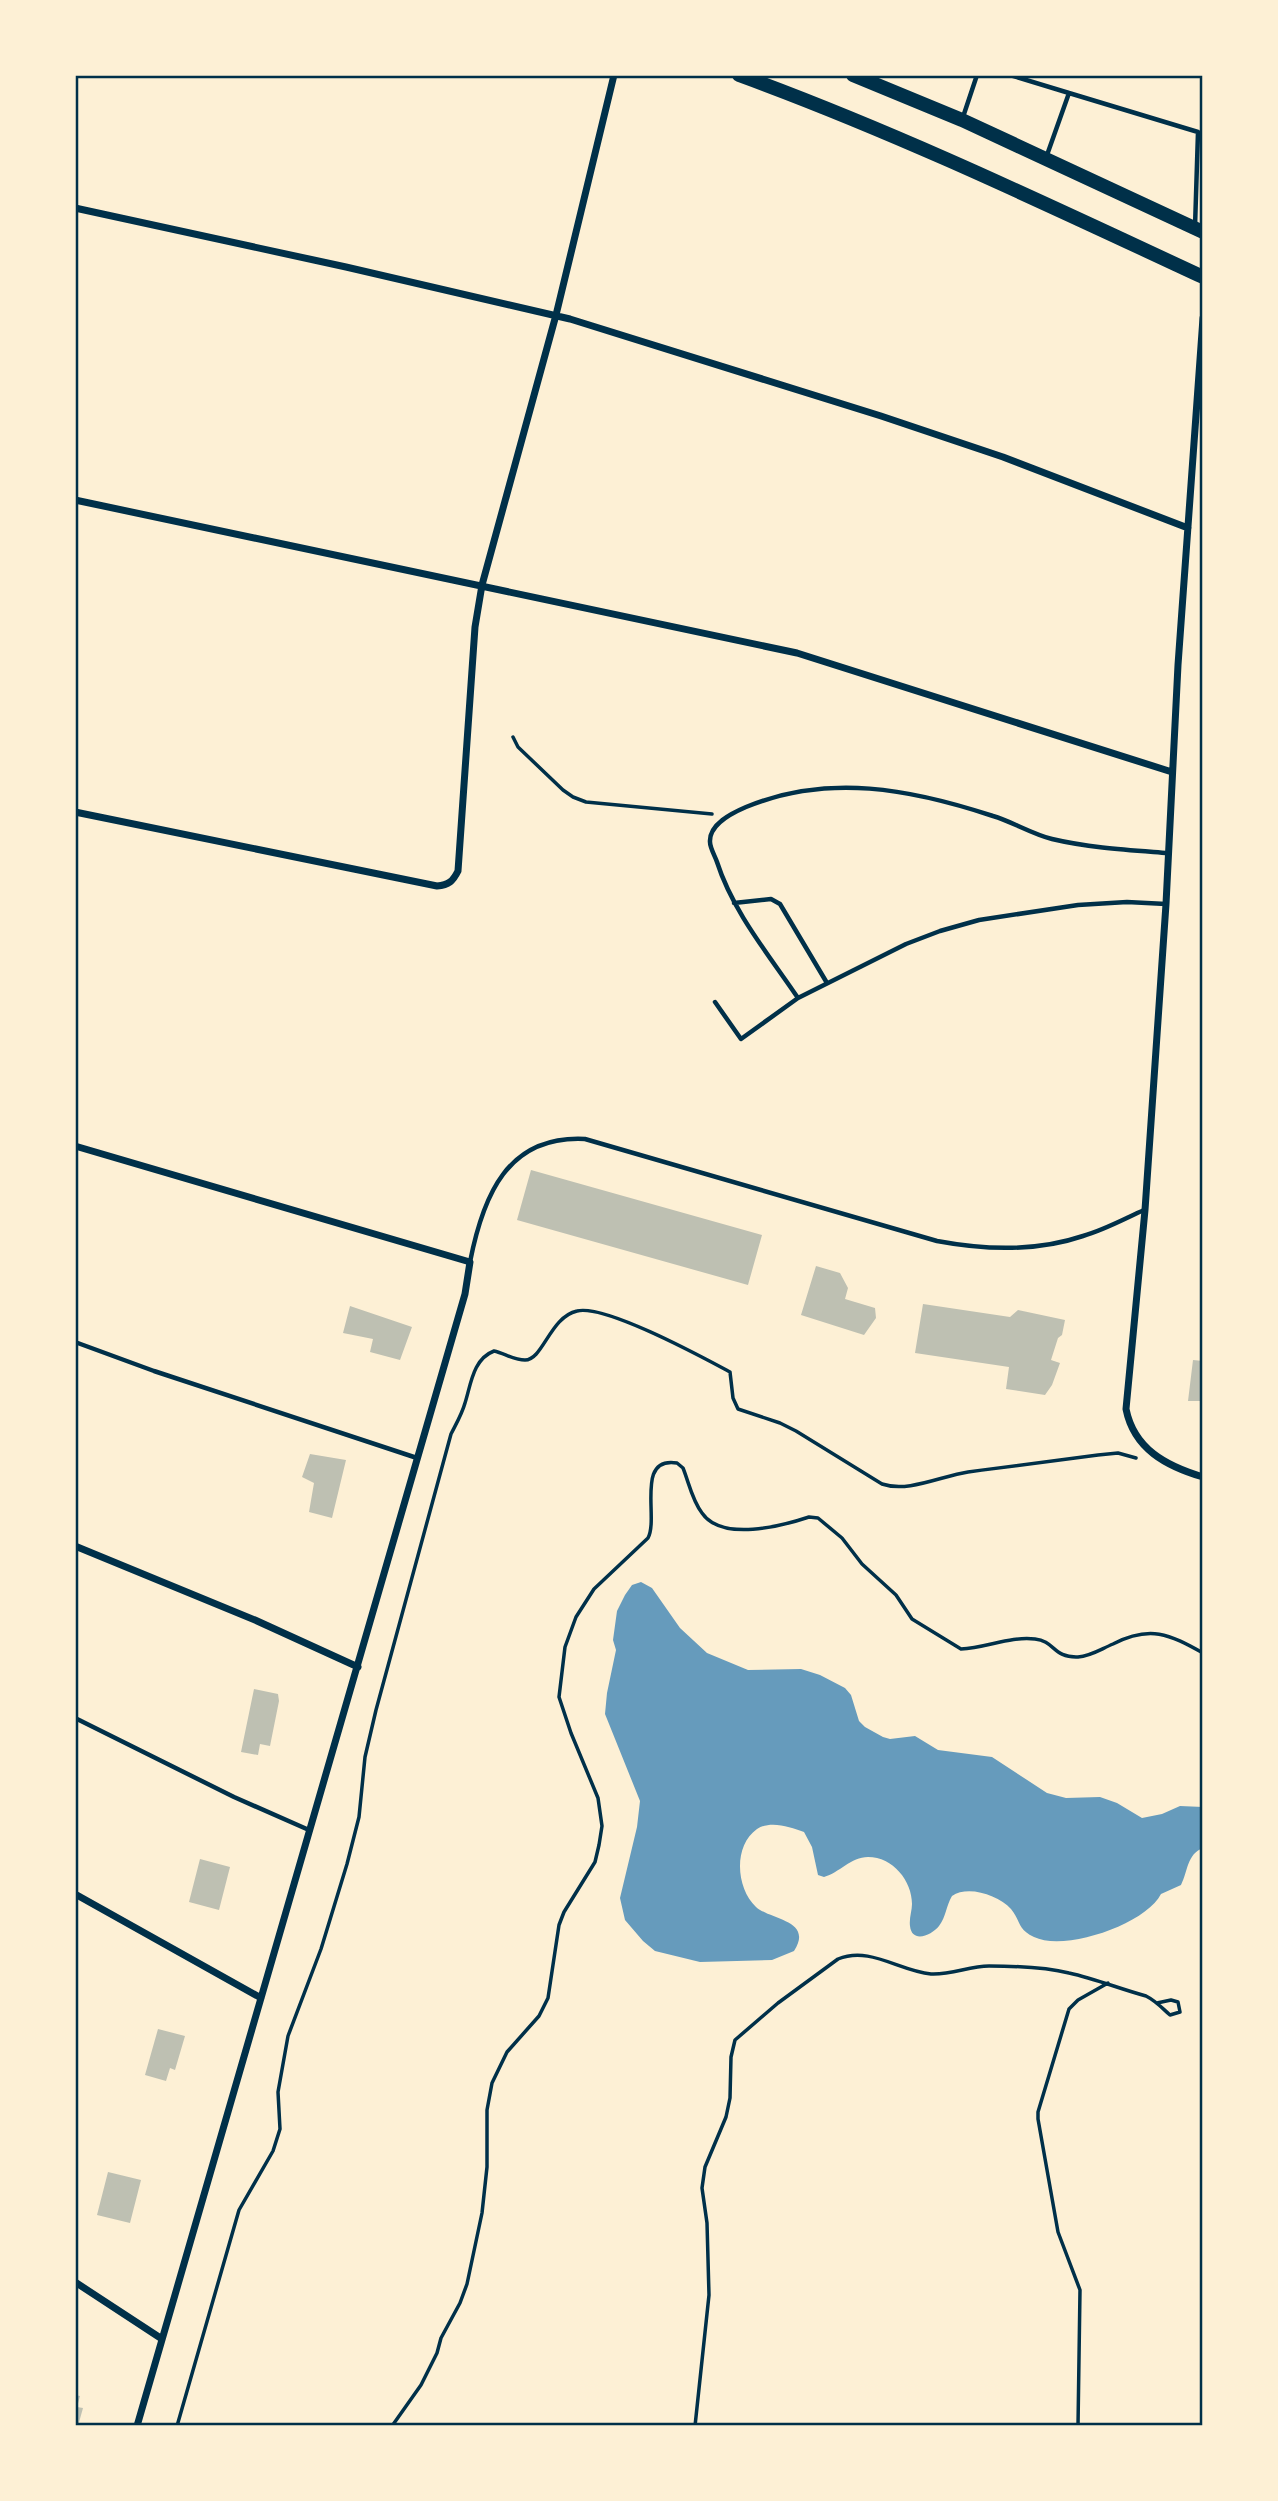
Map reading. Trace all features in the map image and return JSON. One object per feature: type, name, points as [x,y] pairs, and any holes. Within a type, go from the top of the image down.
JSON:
[{"type":"main road","points":[[739,75],[932,152],[1203,277]]},
{"type":"main road","points":[[853,75],[962,120],[1199,230]]},
{"type":"street","points":[[75,812],[437,886],[453,881],[458,871],[475,627],[482,585],[556,315],[614,75]]},
{"type":"street","points":[[75,208],[556,315],[881,416],[1003,457],[1188,528]]},
{"type":"street","points":[[1203,318],[1145,1210],[1126,1409],[1128,1422],[1136,1438],[1147,1450],[1184,1471],[1203,1477]]},
{"type":"street","points":[[75,500],[797,653],[1172,772]]},
{"type":"street","points":[[75,1146],[377,1237],[470,1262],[465,1294],[418,1459],[137,2426]]},
{"type":"street","points":[[75,1546],[255,1620],[358,1667]]},
{"type":"street","points":[[75,1894],[261,1998]]},
{"type":"street","points":[[75,2282],[162,2339]]},
{"type":"lane","points":[[962,120],[977,75]]},
{"type":"lane","points":[[1010,75],[1198,132],[1199,230]]},
{"type":"lane","points":[[1046,159],[1069,93]]},
{"type":"lane","points":[[798,998],[734,903],[718,868],[710,841],[713,829],[728,815],[768,798],[802,790],[872,788],[940,800],[997,817],[1051,838],[1098,848],[1169,853]]},
{"type":"lane","points":[[734,903],[771,899],[780,904],[827,983]]},
{"type":"lane","points":[[715,1002],[741,1038],[798,998],[906,944],[940,931],[979,920],[1078,905],[1127,902],[1166,904]]},
{"type":"lane","points":[[470,1262],[482,1215],[511,1163],[545,1142],[565,1138],[585,1139],[937,1241],[969,1247],[1050,1245],[1084,1236],[1145,1210]]},
{"type":"lane","points":[[75,1342],[418,1459]]},
{"type":"lane","points":[[75,1718],[234,1797],[310,1830]]},
{"type":"path","points":[[513,737],[518,747],[573,797],[586,802],[728,815]]},
{"type":"path","points":[[177,2426],[239,2210],[269,2159],[280,2129],[278,2092],[288,2036],[321,1949],[347,1864],[359,1817],[365,1756],[402,1610],[451,1434],[482,1357],[494,1352],[529,1360],[539,1352],[562,1318],[574,1311],[583,1310],[616,1317],[730,1372],[737,1409],[788,1427],[890,1486],[914,1484],[966,1472],[1118,1453],[1134,1456],[1144,1464]]},
{"type":"path","points":[[392,2426],[421,2385],[467,2284],[482,2213],[487,2167],[487,2110],[492,2083],[508,2052],[539,2016],[548,1998],[559,1925],[564,1912],[595,1862],[602,1826],[601,1811],[593,1781],[570,1733],[559,1697],[564,1654],[576,1617],[594,1589],[648,1538],[653,1530],[650,1486],[656,1470],[667,1463],[677,1463],[683,1468],[703,1516],[725,1528],[748,1529],[810,1517],[818,1518],[842,1538],[862,1564],[896,1595],[912,1619],[961,1649],[1030,1639],[1046,1642],[1058,1654],[1082,1656],[1094,1654],[1133,1635],[1147,1632],[1176,1638],[1203,1653]]},
{"type":"path","points":[[695,2426],[709,2295],[707,2223],[702,2188],[705,2167],[726,2117],[735,2040],[778,2003],[838,1959],[854,1954],[869,1955],[896,1966],[932,1974],[952,1974],[991,1966],[1065,1972],[1146,1996],[1170,2014],[1180,2012],[1178,2002],[1171,2000],[1157,2003]]},
{"type":"path","points":[[1079,2426],[1080,2290],[1063,2248],[1053,2211],[1038,2112],[1069,2009],[1078,2000],[1108,1983]]},
{"type":"water","points":[[641,1582],[652,1588],[680,1628],[707,1653],[748,1670],[801,1669],[820,1675],[845,1688],[851,1695],[859,1721],[883,1737],[890,1739],[915,1736],[938,1750],[992,1757],[1047,1793],[1066,1798],[1100,1797],[1117,1803],[1142,1818],[1162,1814],[1180,1806],[1203,1807],[1203,1848],[1191,1859],[1181,1885],[1161,1894],[1153,1905],[1139,1915],[1104,1932],[1065,1941],[1048,1941],[1034,1937],[1022,1928],[1014,1913],[1005,1904],[983,1893],[966,1891],[952,1896],[936,1929],[927,1935],[918,1936],[914,1935],[910,1926],[912,1904],[909,1887],[893,1866],[877,1858],[868,1857],[851,1862],[824,1877],[818,1875],[812,1847],[804,1832],[780,1825],[762,1826],[749,1836],[744,1846],[741,1878],[749,1899],[756,1907],[794,1927],[799,1941],[794,1951],[772,1960],[700,1962],[655,1951],[625,1920],[620,1898],[637,1827],[640,1801],[605,1714],[616,1650],[613,1640],[617,1611],[632,1585]]},
{"type":"building","points":[[531,1170],[762,1235],[748,1285],[517,1220]]},
{"type":"building","points":[[816,1266],[840,1273],[848,1288],[845,1299],[875,1308],[876,1318],[864,1335],[801,1315]]},
{"type":"building","points":[[923,1304],[1010,1317],[1018,1310],[1065,1320],[1062,1335],[1058,1338],[1051,1360],[1060,1363],[1052,1385],[1045,1395],[1006,1389],[1009,1367],[915,1353]]},
{"type":"building","points":[[350,1306],[412,1327],[400,1360],[370,1352],[373,1339],[343,1333]]},
{"type":"building","points":[[1193,1360],[1203,1361],[1203,1401],[1188,1401]]},
{"type":"building","points":[[310,1454],[346,1460],[332,1518],[309,1512],[314,1483],[302,1477]]},
{"type":"building","points":[[254,1689],[278,1694],[279,1701],[270,1746],[260,1744],[258,1755],[241,1752]]},
{"type":"building","points":[[200,1859],[230,1867],[219,1910],[189,1902]]},
{"type":"building","points":[[158,2029],[185,2036],[175,2070],[170,2068],[166,2081],[145,2075]]},
{"type":"building","points":[[108,2172],[141,2180],[130,2223],[97,2215]]},
{"type":"building","points":[[75,2395],[80,2396],[77,2407],[83,2408],[78,2426],[75,2426]]}]
